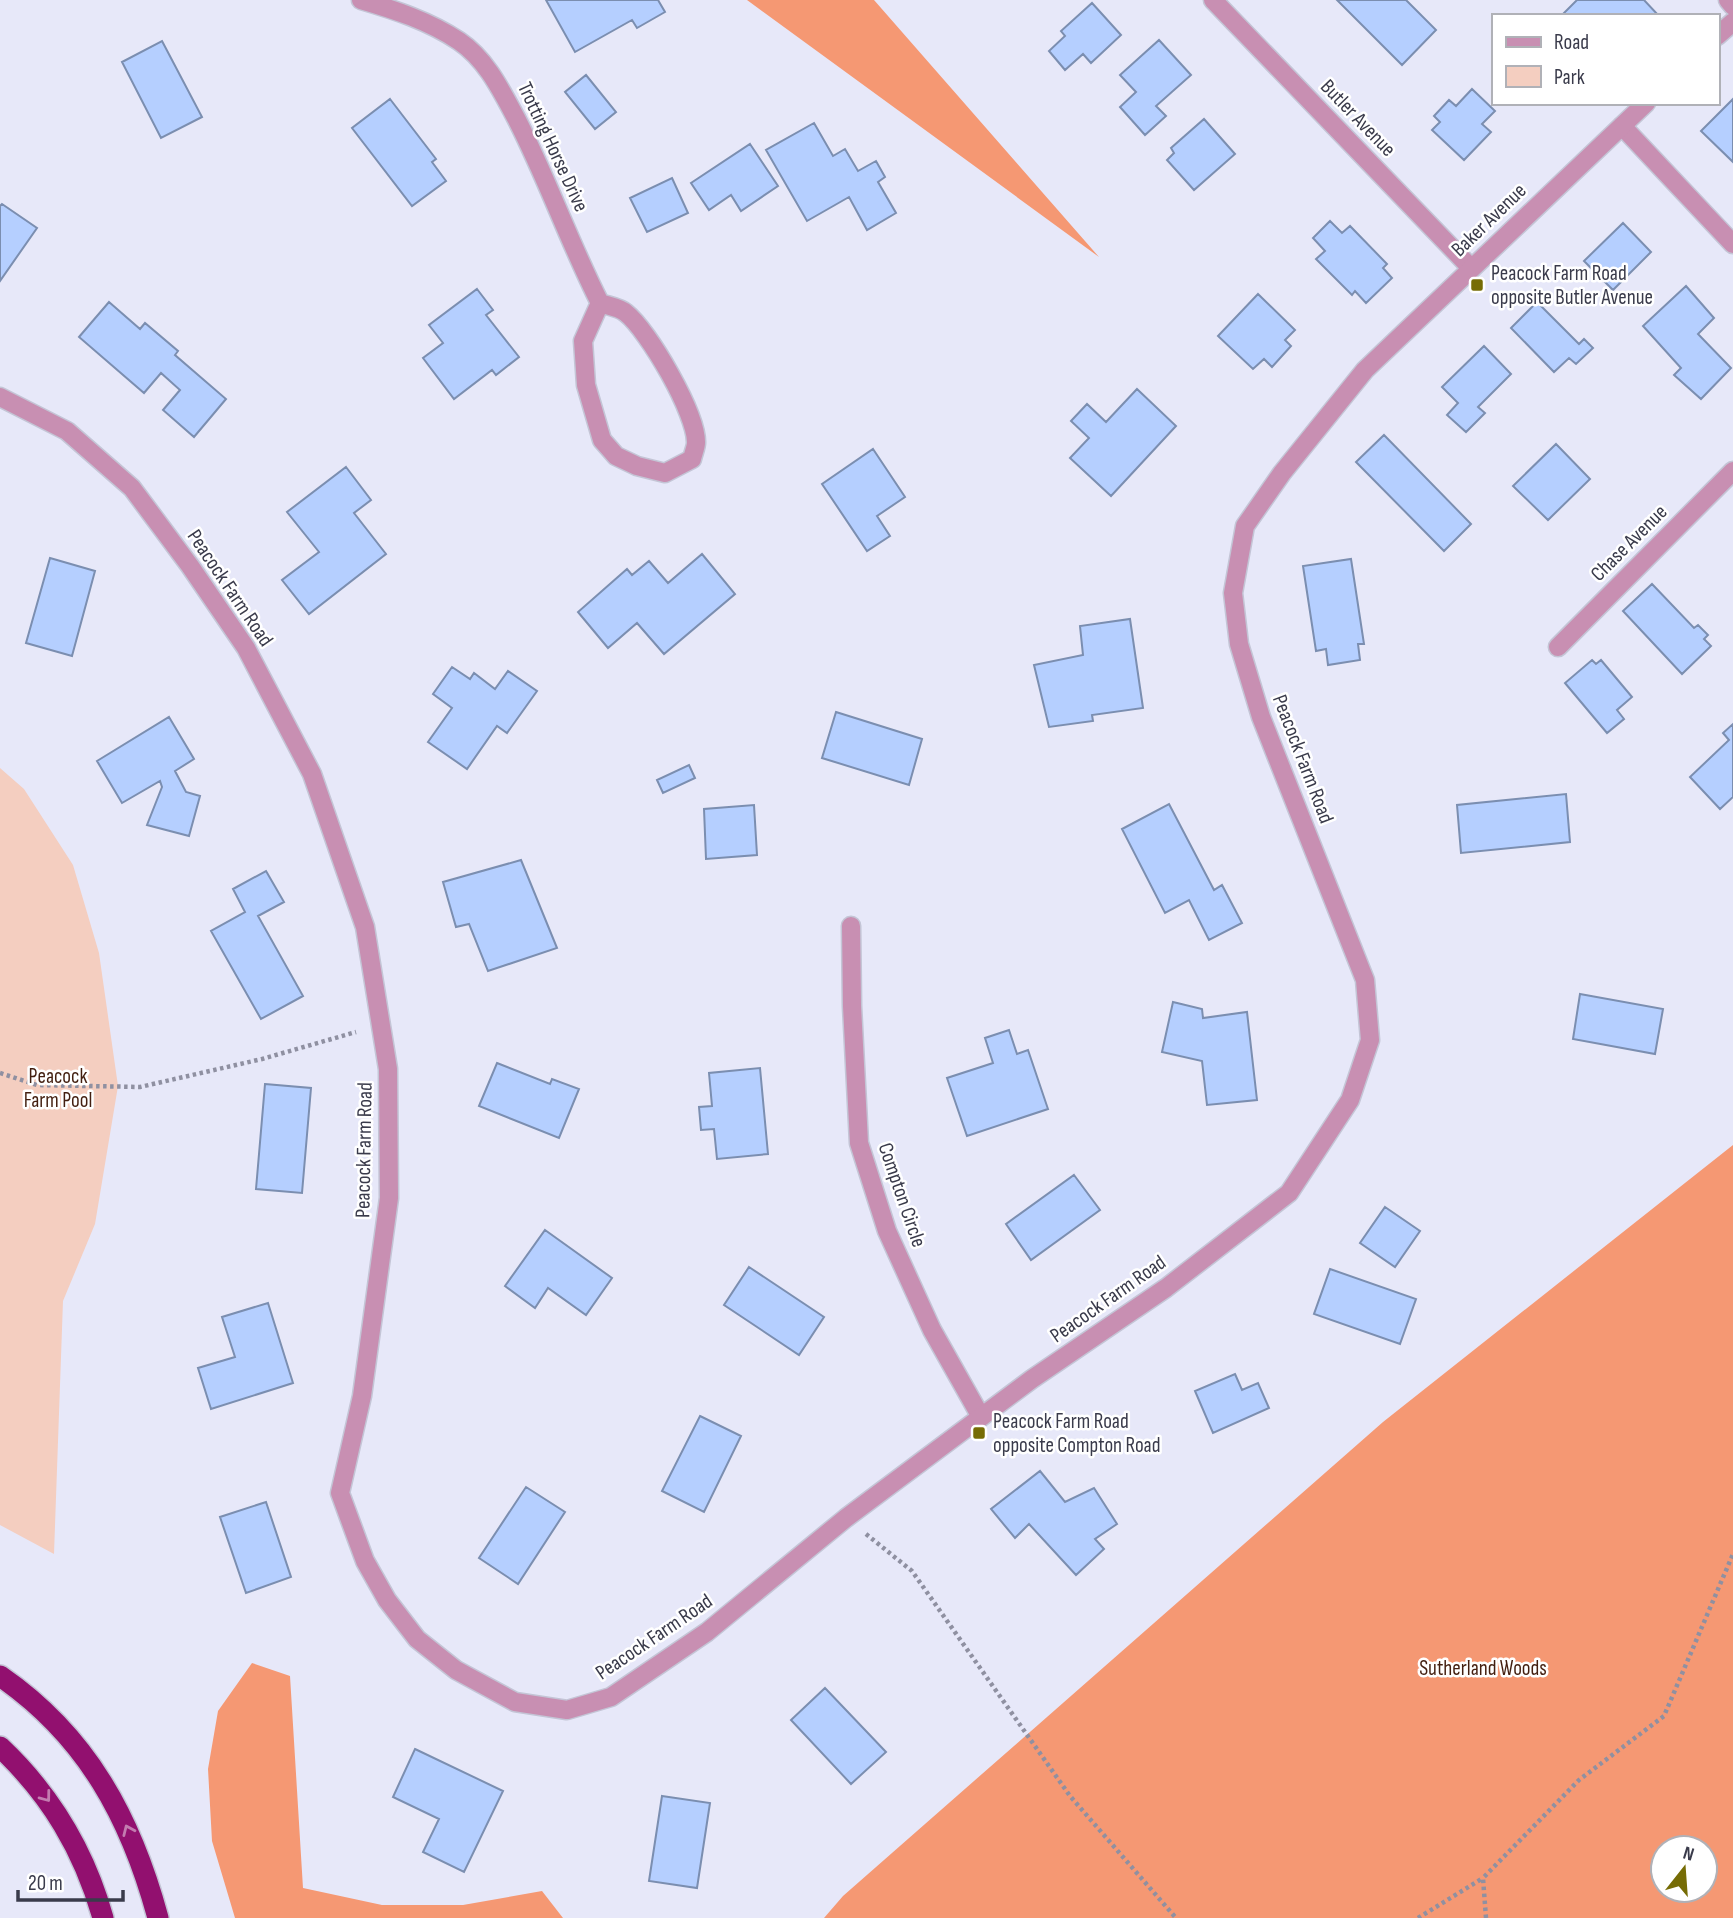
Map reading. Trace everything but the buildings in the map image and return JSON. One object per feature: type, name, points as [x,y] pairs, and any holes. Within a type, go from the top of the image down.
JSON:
[{"type":"highway","points":[[0,1676],[67,1734],[104,1783],[132,1837],[158,1918]]},
{"type":"highway","points":[[0,1747],[27,1773],[64,1824],[82,1859],[103,1918]]},
{"type":"street","name":"Trotting Horse Drive","points":[[361,0],[408,14],[461,42],[495,78],[534,152],[581,266],[600,303]]},
{"type":"street","name":"Butler Avenue","points":[[1213,0],[1471,268]]},
{"type":"street","points":[[1728,0],[1733,6]]},
{"type":"street","points":[[1719,34],[1733,22]]},
{"type":"street","name":"Baker Avenue","points":[[1365,370],[1644,105]]},
{"type":"street","points":[[1622,126],[1733,244]]},
{"type":"street","points":[[600,303],[624,311],[637,325],[653,345],[689,412],[696,442],[692,459],[666,473],[637,466],[616,456],[602,440],[586,385],[583,341],[600,303]]},
{"type":"street","name":"Peacock Farm Road","points":[[0,397],[67,431],[132,488],[246,648],[312,774],[365,927],[388,1069],[389,1198],[362,1396],[340,1493],[365,1561],[387,1600],[417,1639],[456,1670],[515,1702],[566,1710],[611,1697],[707,1633],[846,1518],[1032,1379],[1166,1288],[1289,1192],[1350,1100],[1370,1040],[1365,980],[1261,717],[1239,644],[1233,593],[1245,526],[1282,473],[1365,370]]},
{"type":"street","name":"Chase Avenue","points":[[1558,647],[1733,471]]},
{"type":"street","name":"Compton Circle","points":[[851,926],[859,1143],[887,1231],[932,1330],[981,1417]]},
{"type":"path","points":[[0,1073],[37,1085],[140,1087],[262,1059],[381,1025]]},
{"type":"path","points":[[846,1518],[912,1571],[1070,1796],[1176,1918]]},
{"type":"path","points":[[1418,1918],[1483,1878],[1579,1780],[1664,1716],[1733,1554]]},
{"type":"path","points":[[1483,1878],[1486,1918]]},
{"type":"green space","points":[[747,0],[874,0],[1099,257]]},
{"type":"green space","name":"Peacock Farm Pool","points":[[0,768],[24,789],[73,865],[99,953],[118,1086],[95,1224],[63,1301],[54,1554],[0,1525]]},
{"type":"green space","name":"Sutherland Woods","points":[[1733,1145],[1733,1918],[824,1918],[843,1896],[1383,1422]]},
{"type":"green space","points":[[252,1663],[290,1676],[303,1888],[382,1905],[463,1905],[542,1891],[563,1918],[235,1918],[212,1841],[208,1769],[218,1711]]},
{"type":"place","name":"Peacock Farm Road opposite Butler Avenue","points":[[1477,285]]},
{"type":"place","name":"Peacock Farm Road opposite Compton Road","points":[[979,1433]]}]
